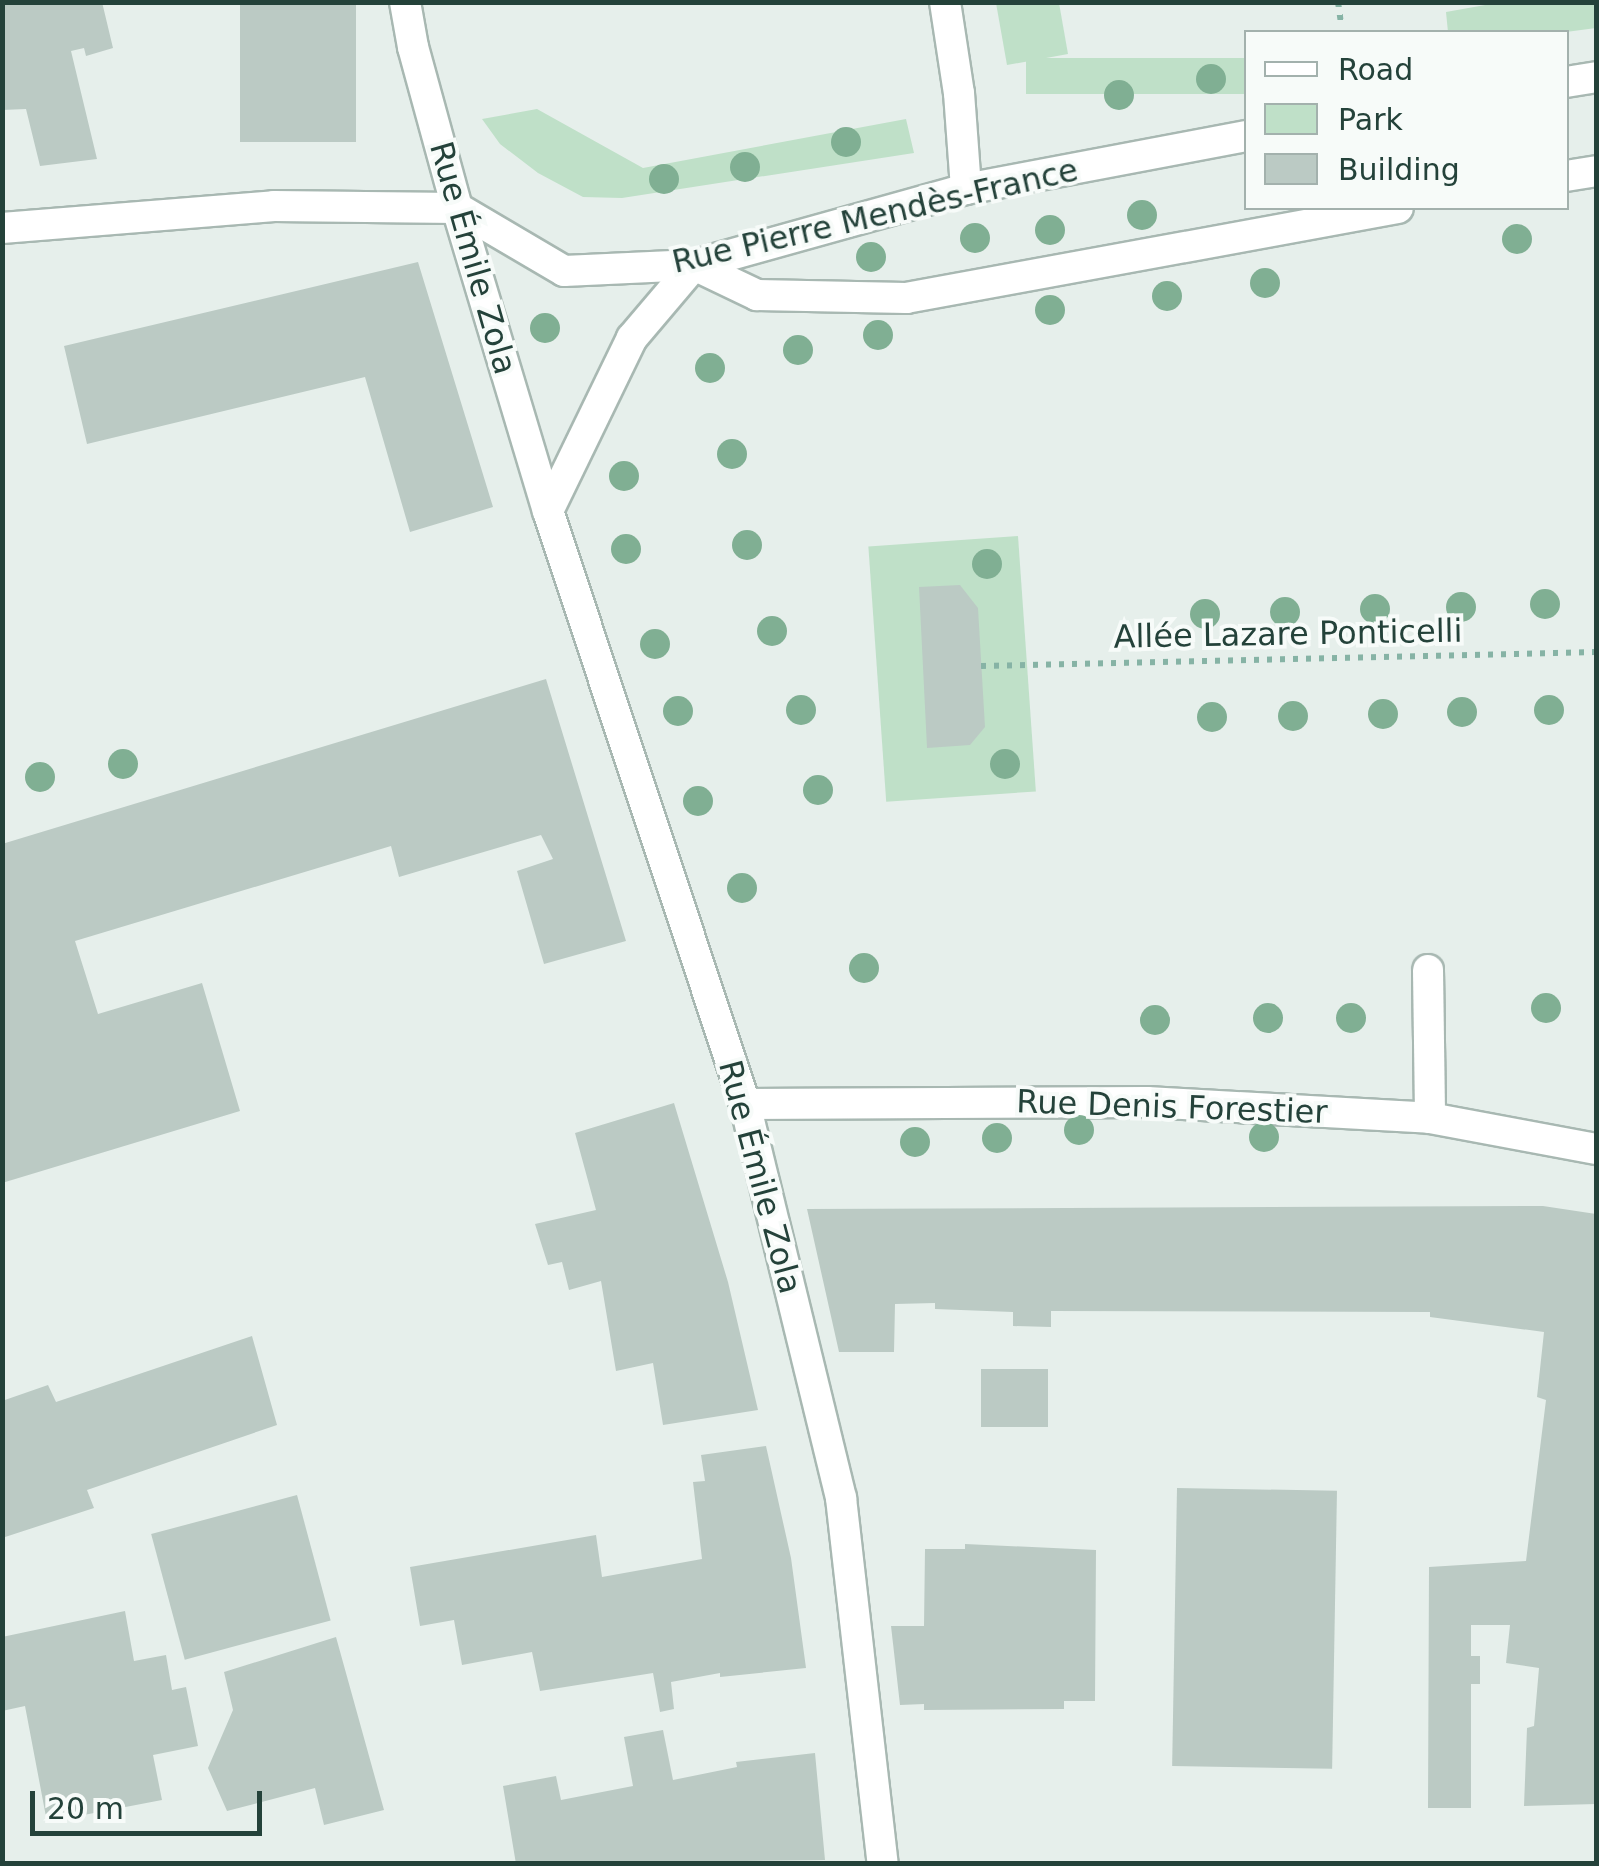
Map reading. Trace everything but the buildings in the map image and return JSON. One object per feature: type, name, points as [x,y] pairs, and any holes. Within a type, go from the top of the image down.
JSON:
[{"type":"street","name":"Rue Émile Zola","points":[[406,2],[413,47],[548,511],[745,1104],[841,1498],[883,1864]]},
{"type":"street","points":[[945,2],[959,94],[966,189]]},
{"type":"street","points":[[1569,82],[1596,77]]},
{"type":"street","name":"Rue Pierre Mendès-France","points":[[458,208],[564,272],[694,265],[966,189],[1244,136]]},
{"type":"street","points":[[1569,175],[1596,170]]},
{"type":"street","points":[[2,228],[274,206],[458,208]]},
{"type":"street","points":[[548,511],[632,338],[694,265],[757,294],[906,298],[1387,210]]},
{"type":"street","points":[[1428,970],[1430,1118]]},
{"type":"street","name":"Rue Denis Forestier","points":[[745,1104],[1147,1102],[1430,1118],[1596,1149]]},
{"type":"path","points":[[1338,2],[1341,22]]},
{"type":"path","name":"Allée Lazare Ponticelli","points":[[981,666],[1596,652]]},
{"type":"green space","points":[[1502,2],[1596,3],[1596,28],[1569,32],[1448,30],[1446,12]]},
{"type":"green space","points":[[996,3],[1059,3],[1068,54],[1007,65]]},
{"type":"green space","points":[[1026,58],[1244,58],[1244,94],[1026,94]]},
{"type":"green space","points":[[537,109],[643,168],[906,119],[914,153],[622,198],[583,197],[538,173],[500,144],[482,119]]},
{"type":"green space","points":[[1018,536],[1036,791],[886,802],[868,546]]}]
